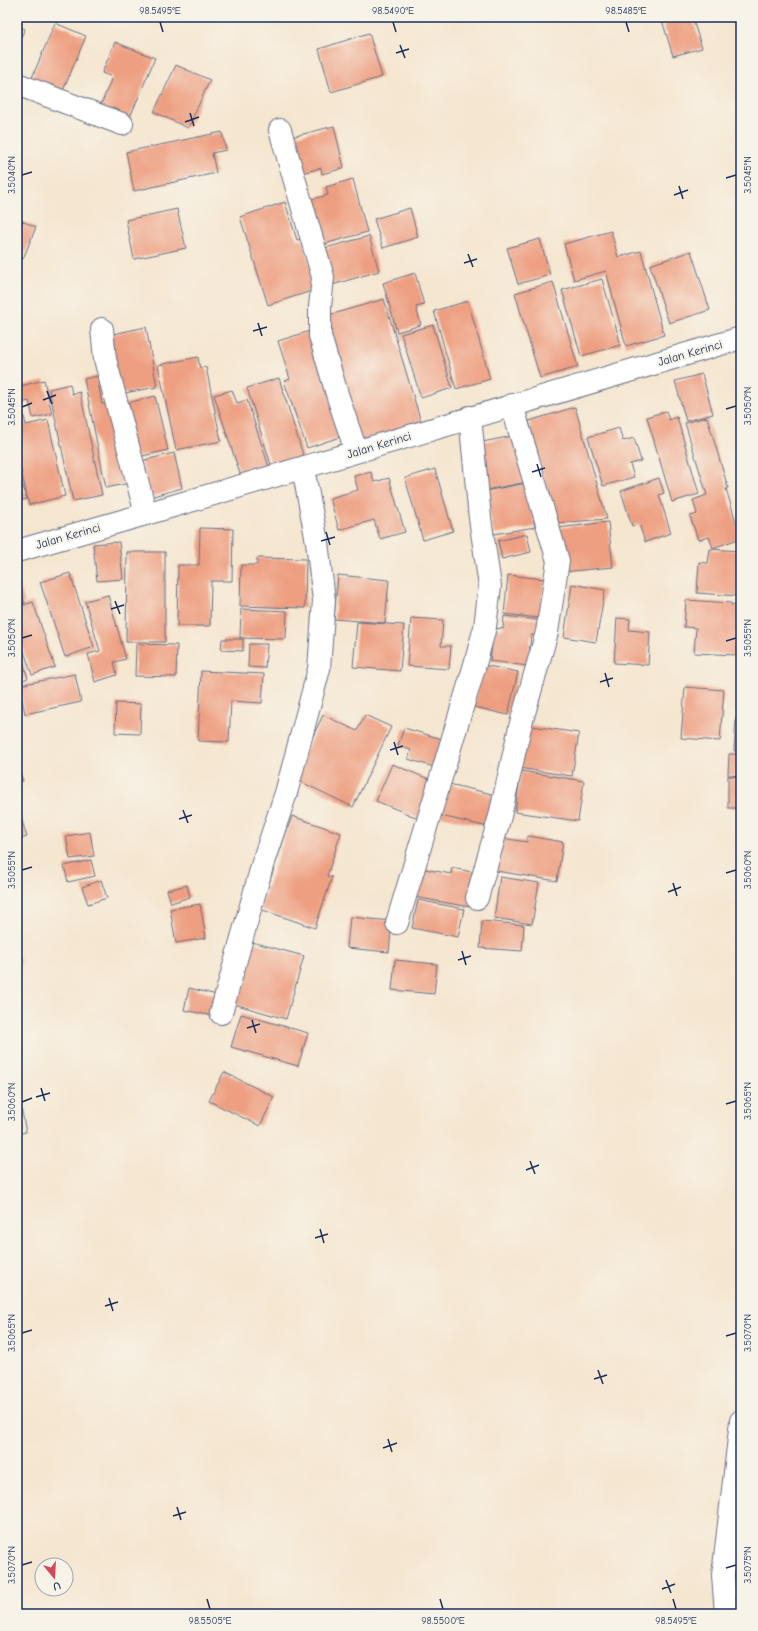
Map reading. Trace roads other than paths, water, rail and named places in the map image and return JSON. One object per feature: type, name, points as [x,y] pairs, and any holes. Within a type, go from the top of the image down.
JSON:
[{"type":"street","points":[[17,84],[122,124]]},
{"type":"street","points":[[280,130],[323,277],[320,307],[320,336],[356,451]]},
{"type":"street","points":[[102,329],[106,360],[146,514]]},
{"type":"street","name":"Jalan Kerinci","points":[[17,551],[741,338]]},
{"type":"street","points":[[477,898],[500,816],[520,727],[547,632],[558,560],[512,405]]},
{"type":"street","points":[[397,923],[485,627],[490,586],[480,518],[470,418]]},
{"type":"street","points":[[221,1013],[264,859],[286,793],[319,669],[324,600],[317,542],[303,468]]},
{"type":"street","points":[[726,1614],[723,1575],[741,1421]]}]
